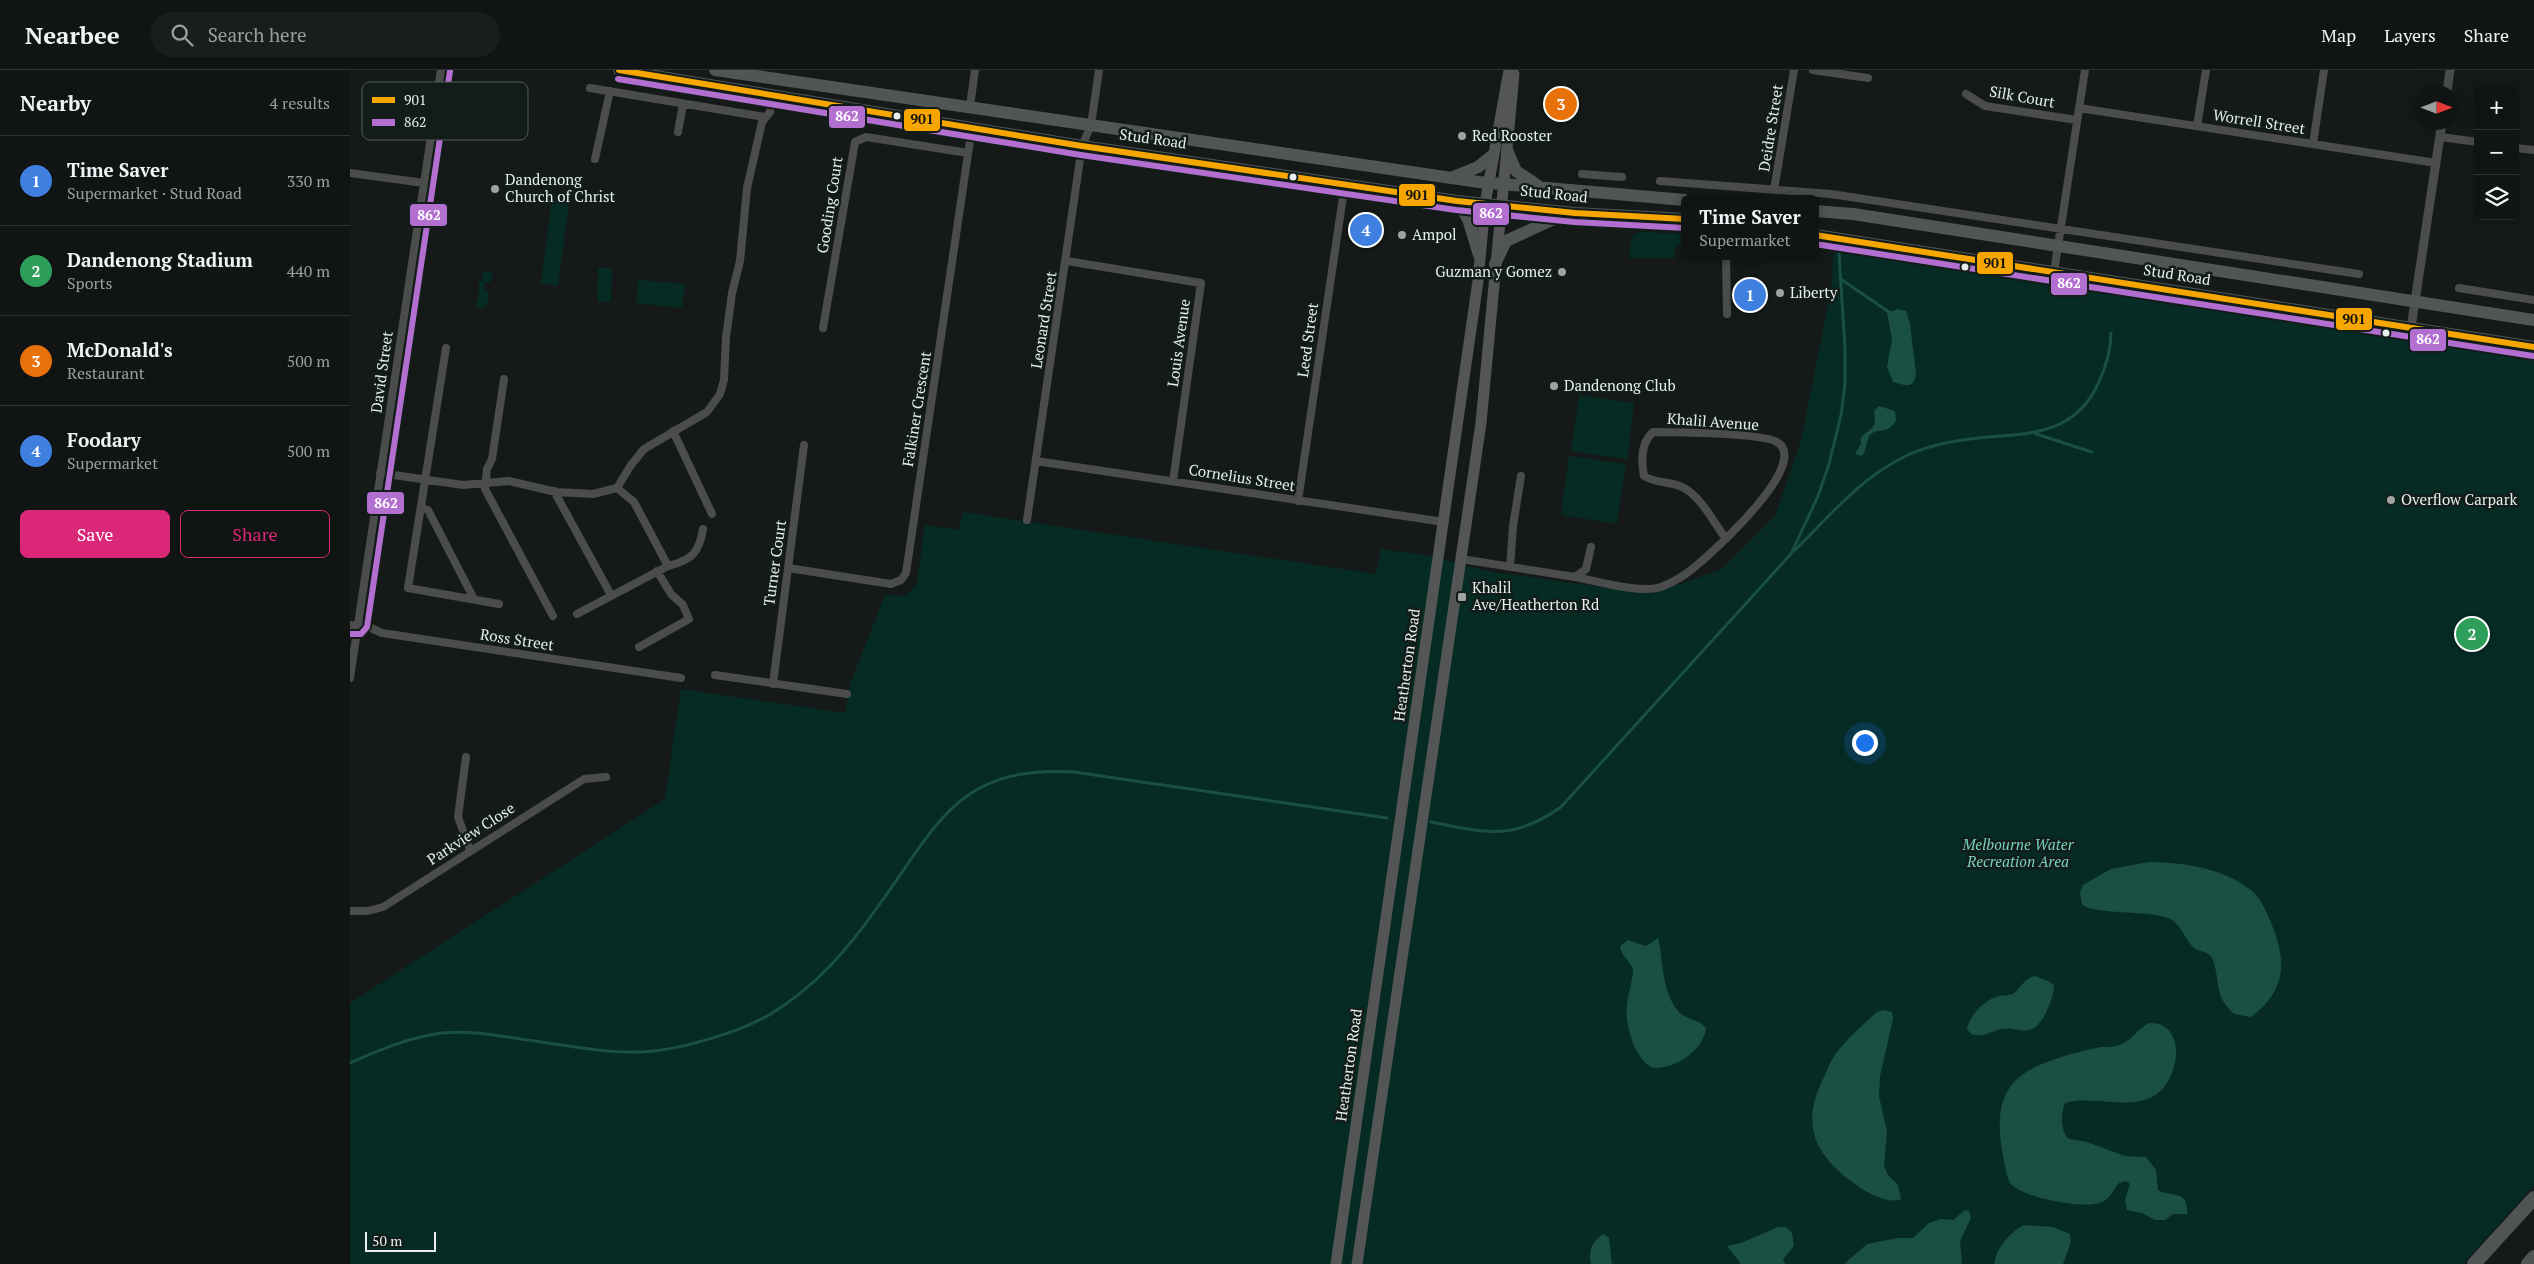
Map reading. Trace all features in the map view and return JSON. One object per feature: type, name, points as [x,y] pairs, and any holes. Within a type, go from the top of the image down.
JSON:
[{"type":"highway","name":"Stud Road","points":[[620,70],[1082,146],[1485,204],[1567,213],[1681,219]]},
{"type":"highway","name":"Stud Road","points":[[715,70],[1488,183],[1681,200]]},
{"type":"highway","points":[[970,106],[972,127]]},
{"type":"highway","points":[[1507,150],[1516,171],[1541,188]]},
{"type":"highway","points":[[1451,178],[1478,167],[1492,155]]},
{"type":"highway","points":[[1457,200],[1468,219],[1479,255]]},
{"type":"highway","name":"Stud Road","points":[[1819,211],[1853,214],[2534,320]]},
{"type":"highway","points":[[1495,264],[1506,241],[1511,237],[1540,227],[1567,213]]},
{"type":"highway","name":"Stud Road","points":[[1819,236],[2534,347]]},
{"type":"highway","points":[[2474,1264],[2534,1198]]},
{"type":"highway","points":[[2528,1264],[2534,1258]]},
{"type":"main road","name":"Heatherton Road","points":[[1336,1264],[1478,281],[1479,255],[1492,155],[1509,70]]},
{"type":"main road","points":[[1357,1264],[1481,423],[1514,70]]},
{"type":"main road","points":[[1444,522],[1466,525]]},
{"type":"main road","points":[[1438,555],[1461,559]]},
{"type":"street","points":[[970,106],[976,70]]},
{"type":"street","name":"Leonard Street","points":[[1027,520],[1067,261],[1082,146],[1091,126],[1099,70]]},
{"type":"street","name":"Deidre Street","points":[[1774,190],[1794,70]]},
{"type":"street","points":[[1813,70],[1868,78]]},
{"type":"street","points":[[2054,272],[2085,70]]},
{"type":"street","points":[[2197,126],[2206,70]]},
{"type":"street","points":[[2313,144],[2324,70]]},
{"type":"street","points":[[2448,85],[2450,70]]},
{"type":"street","points":[[590,88],[765,117]]},
{"type":"street","points":[[595,159],[610,91]]},
{"type":"street","name":"Silk Court","points":[[1966,94],[1985,106],[2077,120]]},
{"type":"street","points":[[380,473],[463,485],[509,481],[554,491],[593,494],[617,488],[637,457],[650,444],[707,412],[717,400],[722,388],[726,337],[740,260],[747,188],[765,117],[770,112],[773,95]]},
{"type":"street","points":[[678,132],[682,104]]},
{"type":"street","name":"Worrell Street","points":[[2079,108],[2436,163]]},
{"type":"street","name":"Falkiner Crescent","points":[[788,568],[891,584],[901,580],[906,573],[972,127]]},
{"type":"street","points":[[2411,328],[2441,130]]},
{"type":"street","points":[[2440,136],[2474,141]]},
{"type":"street","name":"Gooding Court","points":[[823,328],[855,142],[866,137],[968,153]]},
{"type":"street","name":"David Street","points":[[350,678],[354,625],[380,473],[430,140]]},
{"type":"street","points":[[2519,148],[2534,150]]},
{"type":"street","points":[[350,173],[424,183]]},
{"type":"street","points":[[1582,174],[1622,177]]},
{"type":"street","points":[[1601,192],[1602,176]]},
{"type":"street","name":"Stud Road","points":[[1660,181],[1831,194],[2359,274]]},
{"type":"street","name":"Leed Street","points":[[1298,501],[1345,183]]},
{"type":"street","points":[[1726,260],[1726,314]]},
{"type":"street","name":"Louis Avenue","points":[[1067,261],[1201,283],[1173,481]]},
{"type":"street","points":[[2459,288],[2534,300]]},
{"type":"street","points":[[446,348],[408,588],[499,604]]},
{"type":"street","points":[[504,379],[492,458],[487,469],[486,489],[553,616]]},
{"type":"street","points":[[673,432],[712,514]]},
{"type":"street","name":"Khalil Avenue","points":[[1461,559],[1645,589],[1660,587],[1695,567],[1726,539],[1772,488],[1785,457],[1783,448],[1777,442],[1758,437],[1653,432],[1647,438],[1643,452],[1644,476],[1652,481],[1685,488],[1699,502],[1726,539]]},
{"type":"street","name":"Turner Court","points":[[772,684],[804,445]]},
{"type":"street","name":"Cornelius Street","points":[[1036,461],[1444,522]]},
{"type":"street","points":[[1510,567],[1513,526],[1521,476]]},
{"type":"street","points":[[617,488],[634,502],[668,566]]},
{"type":"street","points":[[554,491],[611,595]]},
{"type":"street","points":[[421,508],[428,510],[474,599]]},
{"type":"street","points":[[577,614],[657,571],[694,554],[700,547],[703,529]]},
{"type":"street","points":[[1575,577],[1586,569],[1591,547]]},
{"type":"street","points":[[639,647],[690,619],[683,604],[671,594],[657,571]]},
{"type":"street","name":"Ross Street","points":[[354,625],[370,628],[382,633],[681,678]]},
{"type":"street","points":[[715,675],[847,694]]},
{"type":"street","points":[[466,757],[458,817],[470,850]]},
{"type":"street","name":"Parkview Close","points":[[350,911],[368,911],[383,907],[584,779],[606,777]]},
{"type":"green space","points":[[552,200],[569,203],[558,286],[541,283]]},
{"type":"green space","points":[[1641,232],[1681,234],[1681,245],[1676,245],[1674,258],[1629,258],[1631,240],[1634,234]]},
{"type":"green space","name":"Melbourne Water Recreation Area","points":[[1834,252],[2162,301],[2534,360],[2534,1185],[2463,1264],[350,1264],[350,1003],[665,799],[681,689],[845,713],[850,684],[885,595],[905,596],[914,588],[917,582],[925,525],[958,530],[963,512],[1376,574],[1381,549],[1430,556],[1486,571],[1652,594],[1722,569],[1775,516],[1801,440],[1831,289]]},
{"type":"green space","points":[[598,268],[612,268],[611,302],[597,302]]},
{"type":"green space","points":[[483,271],[492,272],[491,282],[485,282],[484,290],[489,291],[487,306],[484,306],[484,308],[476,307],[477,298],[479,297],[479,281],[482,281]]},
{"type":"green space","points":[[638,280],[685,284],[682,308],[636,303]]},
{"type":"green space","points":[[1579,395],[1634,403],[1627,459],[1571,451]]},
{"type":"green space","points":[[1569,456],[1626,464],[1617,524],[1561,515]]},
{"type":"shaded area","points":[[1898,309],[1906,311],[1910,324],[1916,374],[1913,382],[1908,385],[1893,382],[1887,367],[1892,339],[1887,313]]},
{"type":"shaded area","points":[[1879,406],[1895,411],[1896,421],[1889,428],[1870,435],[1862,456],[1855,454],[1861,444],[1861,437],[1874,425],[1874,411]]},
{"type":"shaded area","points":[[2149,862],[2189,865],[2215,871],[2239,882],[2251,890],[2259,899],[2275,933],[2281,960],[2281,972],[2278,984],[2272,995],[2251,1017],[2234,1014],[2226,1005],[2220,994],[2212,958],[2193,947],[2172,920],[2148,914],[2097,910],[2082,904],[2080,893],[2083,885],[2111,869]]},
{"type":"shaded area","points":[[1658,938],[1666,985],[1673,1003],[1681,1014],[1701,1024],[1706,1029],[1704,1037],[1687,1057],[1671,1065],[1654,1068],[1641,1058],[1629,1030],[1626,1011],[1633,968],[1622,953],[1620,946],[1628,940],[1646,946]]},
{"type":"shaded area","points":[[2035,976],[2054,985],[2048,1010],[2036,1026],[2032,1029],[2024,1030],[2001,1029],[1982,1035],[1974,1035],[1969,1032],[1967,1028],[1969,1022],[1975,1012],[1984,1004],[1999,996],[2012,994],[2026,980]]},
{"type":"shaded area","points":[[1884,1010],[1892,1012],[1893,1019],[1880,1076],[1879,1096],[1887,1132],[1884,1166],[1888,1175],[1898,1185],[1901,1199],[1897,1200],[1886,1200],[1875,1196],[1846,1178],[1823,1154],[1816,1141],[1813,1127],[1816,1095],[1833,1057],[1845,1042],[1877,1012]]},
{"type":"shaded area","points":[[2149,1023],[2162,1025],[2170,1032],[2175,1042],[2174,1067],[2162,1090],[2152,1097],[2141,1101],[2120,1103],[2076,1101],[2065,1103],[2062,1116],[2063,1127],[2069,1139],[2087,1142],[2125,1156],[2146,1157],[2156,1170],[2158,1190],[2182,1197],[2187,1206],[2187,1214],[2173,1214],[2165,1220],[2155,1220],[2142,1213],[2127,1210],[2125,1200],[2130,1184],[2126,1181],[2119,1183],[2110,1196],[2102,1202],[2083,1205],[2041,1198],[2028,1194],[2011,1184],[2008,1179],[2002,1152],[2000,1130],[2001,1108],[2009,1088],[2023,1074],[2054,1059],[2099,1047],[2124,1043]]},
{"type":"shaded area","points":[[1965,1210],[1969,1211],[1971,1218],[1960,1241],[1962,1264],[1844,1264],[1867,1244],[1898,1238],[1913,1238],[1929,1223],[1941,1219],[1953,1220]]},
{"type":"shaded area","points":[[2024,1225],[2053,1227],[2070,1234],[2071,1242],[2063,1264],[1994,1264],[1998,1252],[2005,1241],[2013,1232]]},
{"type":"shaded area","points":[[1778,1227],[1786,1227],[1792,1233],[1794,1246],[1783,1259],[1785,1264],[1741,1264],[1727,1246],[1741,1243]]},
{"type":"shaded area","points":[[1604,1234],[1609,1238],[1612,1264],[1591,1264],[1590,1255],[1592,1247],[1596,1240]]},
{"type":"waterway","points":[[1431,822],[1483,831],[1513,830],[1544,818],[1561,807],[1791,554],[1818,496],[1829,464],[1841,415],[1845,384],[1845,349],[1839,253]]},
{"type":"waterway","points":[[1842,280],[1889,312]]},
{"type":"waterway","points":[[1794,551],[1857,488],[1886,467],[1909,454],[1955,441],[2040,431],[2057,425],[2073,416],[2087,403],[2098,384],[2107,359],[2111,333]]},
{"type":"waterway","points":[[2036,434],[2092,452]]},
{"type":"waterway","points":[[350,1063],[406,1041],[442,1033],[477,1033],[587,1049],[640,1052],[688,1045],[756,1022],[802,992],[843,952],[936,825],[955,806],[977,790],[1003,778],[1035,772],[1074,772],[1387,818]]},
{"type":"transit line","name":"901","points":[[619,70],[1082,146],[1457,201],[1575,213],[1681,219]]},
{"type":"transit line","name":"862","points":[[448,82],[450,71]]},
{"type":"transit line","name":"862","points":[[618,79],[1081,155],[1456,210],[1574,222],[1681,228]]},
{"type":"transit line","name":"862","points":[[350,634],[361,634],[367,627],[440,140]]},
{"type":"transit line","name":"901","points":[[1819,236],[2534,347]]},
{"type":"transit line","name":"862","points":[[1819,245],[2533,356]]},
{"type":"place","name":"McDonald's","points":[[1561,104]]},
{"type":"place","name":"Red Rooster","points":[[1462,136]]},
{"type":"place","name":"Dandenong Church of Christ","points":[[495,189]]},
{"type":"place","name":"Foodary","points":[[1366,230]]},
{"type":"place","name":"Ampol","points":[[1402,235]]},
{"type":"place","name":"Guzman y Gomez","points":[[1562,272]]},
{"type":"place","name":"Liberty","points":[[1780,293]]},
{"type":"place","name":"Time Saver","points":[[1750,295]]},
{"type":"place","name":"Dandenong Club","points":[[1554,386]]},
{"type":"place","name":"Overflow Carpark","points":[[2391,500]]},
{"type":"place","name":"Khalil Ave/Heatherton Rd","points":[[1462,597]]},
{"type":"place","name":"Dandenong Stadium","points":[[2472,634]]}]
